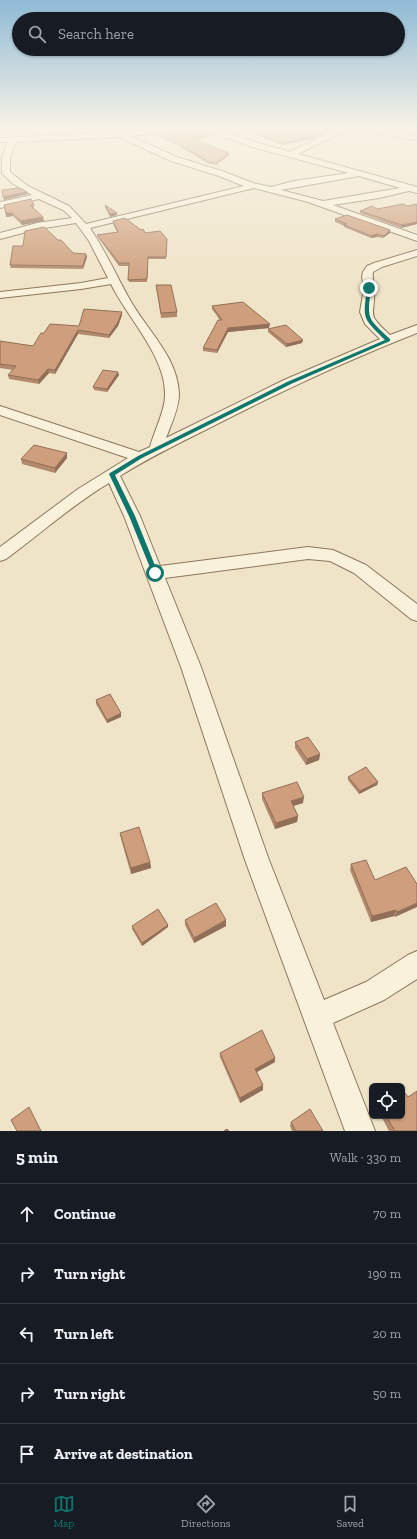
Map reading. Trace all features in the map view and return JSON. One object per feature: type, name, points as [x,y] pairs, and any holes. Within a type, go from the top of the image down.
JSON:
[{"type":"street","points":[[15,181],[39,196],[70,211],[88,231],[115,280],[122,296],[157,348],[168,370],[172,395],[156,449]]},
{"type":"street","points":[[240,181],[254,186],[324,204],[417,238]]},
{"type":"street","points":[[270,190],[314,181]]},
{"type":"street","points":[[386,181],[413,189]]},
{"type":"street","points":[[6,186],[19,184]]},
{"type":"street","points":[[0,236],[37,226],[81,223],[254,186]]},
{"type":"street","points":[[324,204],[413,189]]},
{"type":"street","points":[[0,205],[39,196]]},
{"type":"street","points":[[388,340],[369,322],[366,312],[369,300],[368,272],[371,268],[378,265],[417,253]]},
{"type":"street","points":[[0,295],[81,286],[115,280]]},
{"type":"street","points":[[0,555],[31,533],[83,492],[140,457],[289,383],[417,329]]},
{"type":"street","points":[[0,410],[140,457]]},
{"type":"street","points":[[0,420],[14,415]]},
{"type":"street","points":[[112,474],[132,516],[191,667],[257,860],[360,1131]]},
{"type":"street","points":[[155,573],[308,553],[333,556],[360,569],[417,614]]},
{"type":"street","points":[[316,1017],[375,991],[417,964]]},
{"type":"building","points":[[20,188],[27,192],[3,197],[2,190]]},
{"type":"building","points":[[31,199],[34,205],[30,205],[43,217],[21,221],[12,213],[6,213],[4,205]]},
{"type":"building","points":[[403,204],[408,206],[417,204],[417,222],[402,225],[360,211],[372,206],[377,209]]},
{"type":"building","points":[[105,205],[117,213],[110,214]]},
{"type":"building","points":[[347,215],[390,230],[384,236],[377,234],[371,236],[344,225],[347,224],[335,219]]},
{"type":"building","points":[[125,218],[141,230],[143,229],[145,233],[160,231],[167,239],[166,257],[148,257],[147,279],[128,280],[129,263],[119,263],[97,235],[118,232],[113,221]]},
{"type":"building","points":[[44,227],[58,240],[61,240],[73,253],[86,254],[83,266],[10,265],[13,246],[23,246],[25,231]]},
{"type":"building","points":[[156,285],[171,285],[177,312],[161,313]]},
{"type":"building","points":[[243,302],[270,324],[228,328],[217,350],[203,348],[218,320],[222,320],[212,306]]},
{"type":"building","points":[[84,309],[122,312],[118,322],[109,335],[78,330],[55,370],[48,369],[38,380],[8,375],[16,366],[0,364],[0,341],[33,346],[41,333],[44,333],[50,324],[79,326]]},
{"type":"building","points":[[286,325],[303,340],[287,344],[268,329]]},
{"type":"building","points":[[103,370],[118,372],[107,389],[93,387]]},
{"type":"building","points":[[34,445],[67,453],[55,468],[21,459]]},
{"type":"building","points":[[110,694],[121,713],[107,720],[96,700]]},
{"type":"building","points":[[308,737],[320,754],[307,759],[295,742]]},
{"type":"building","points":[[366,767],[378,782],[360,791],[348,777]]},
{"type":"building","points":[[297,782],[304,797],[291,801],[298,816],[276,823],[262,793]]},
{"type":"building","points":[[139,827],[150,862],[131,868],[120,833]]},
{"type":"building","points":[[366,860],[375,880],[406,867],[417,884],[417,903],[397,912],[396,910],[372,916],[351,864]]},
{"type":"building","points":[[216,903],[226,920],[194,938],[185,920]]},
{"type":"building","points":[[158,909],[168,925],[142,943],[132,926]]},
{"type":"building","points":[[262,1030],[275,1058],[255,1069],[263,1085],[240,1098],[220,1053]]},
{"type":"building","points":[[417,1091],[417,1131],[395,1131],[388,1119],[405,1119],[405,1093],[408,1097]]},
{"type":"building","points":[[29,1107],[41,1131],[17,1131],[11,1120]]},
{"type":"building","points":[[310,1109],[323,1131],[296,1131],[291,1122]]},
{"type":"route","points":[[155,573],[132,516],[112,474],[140,457],[289,383],[388,340],[369,322],[366,312],[369,300],[369,288]]}]
